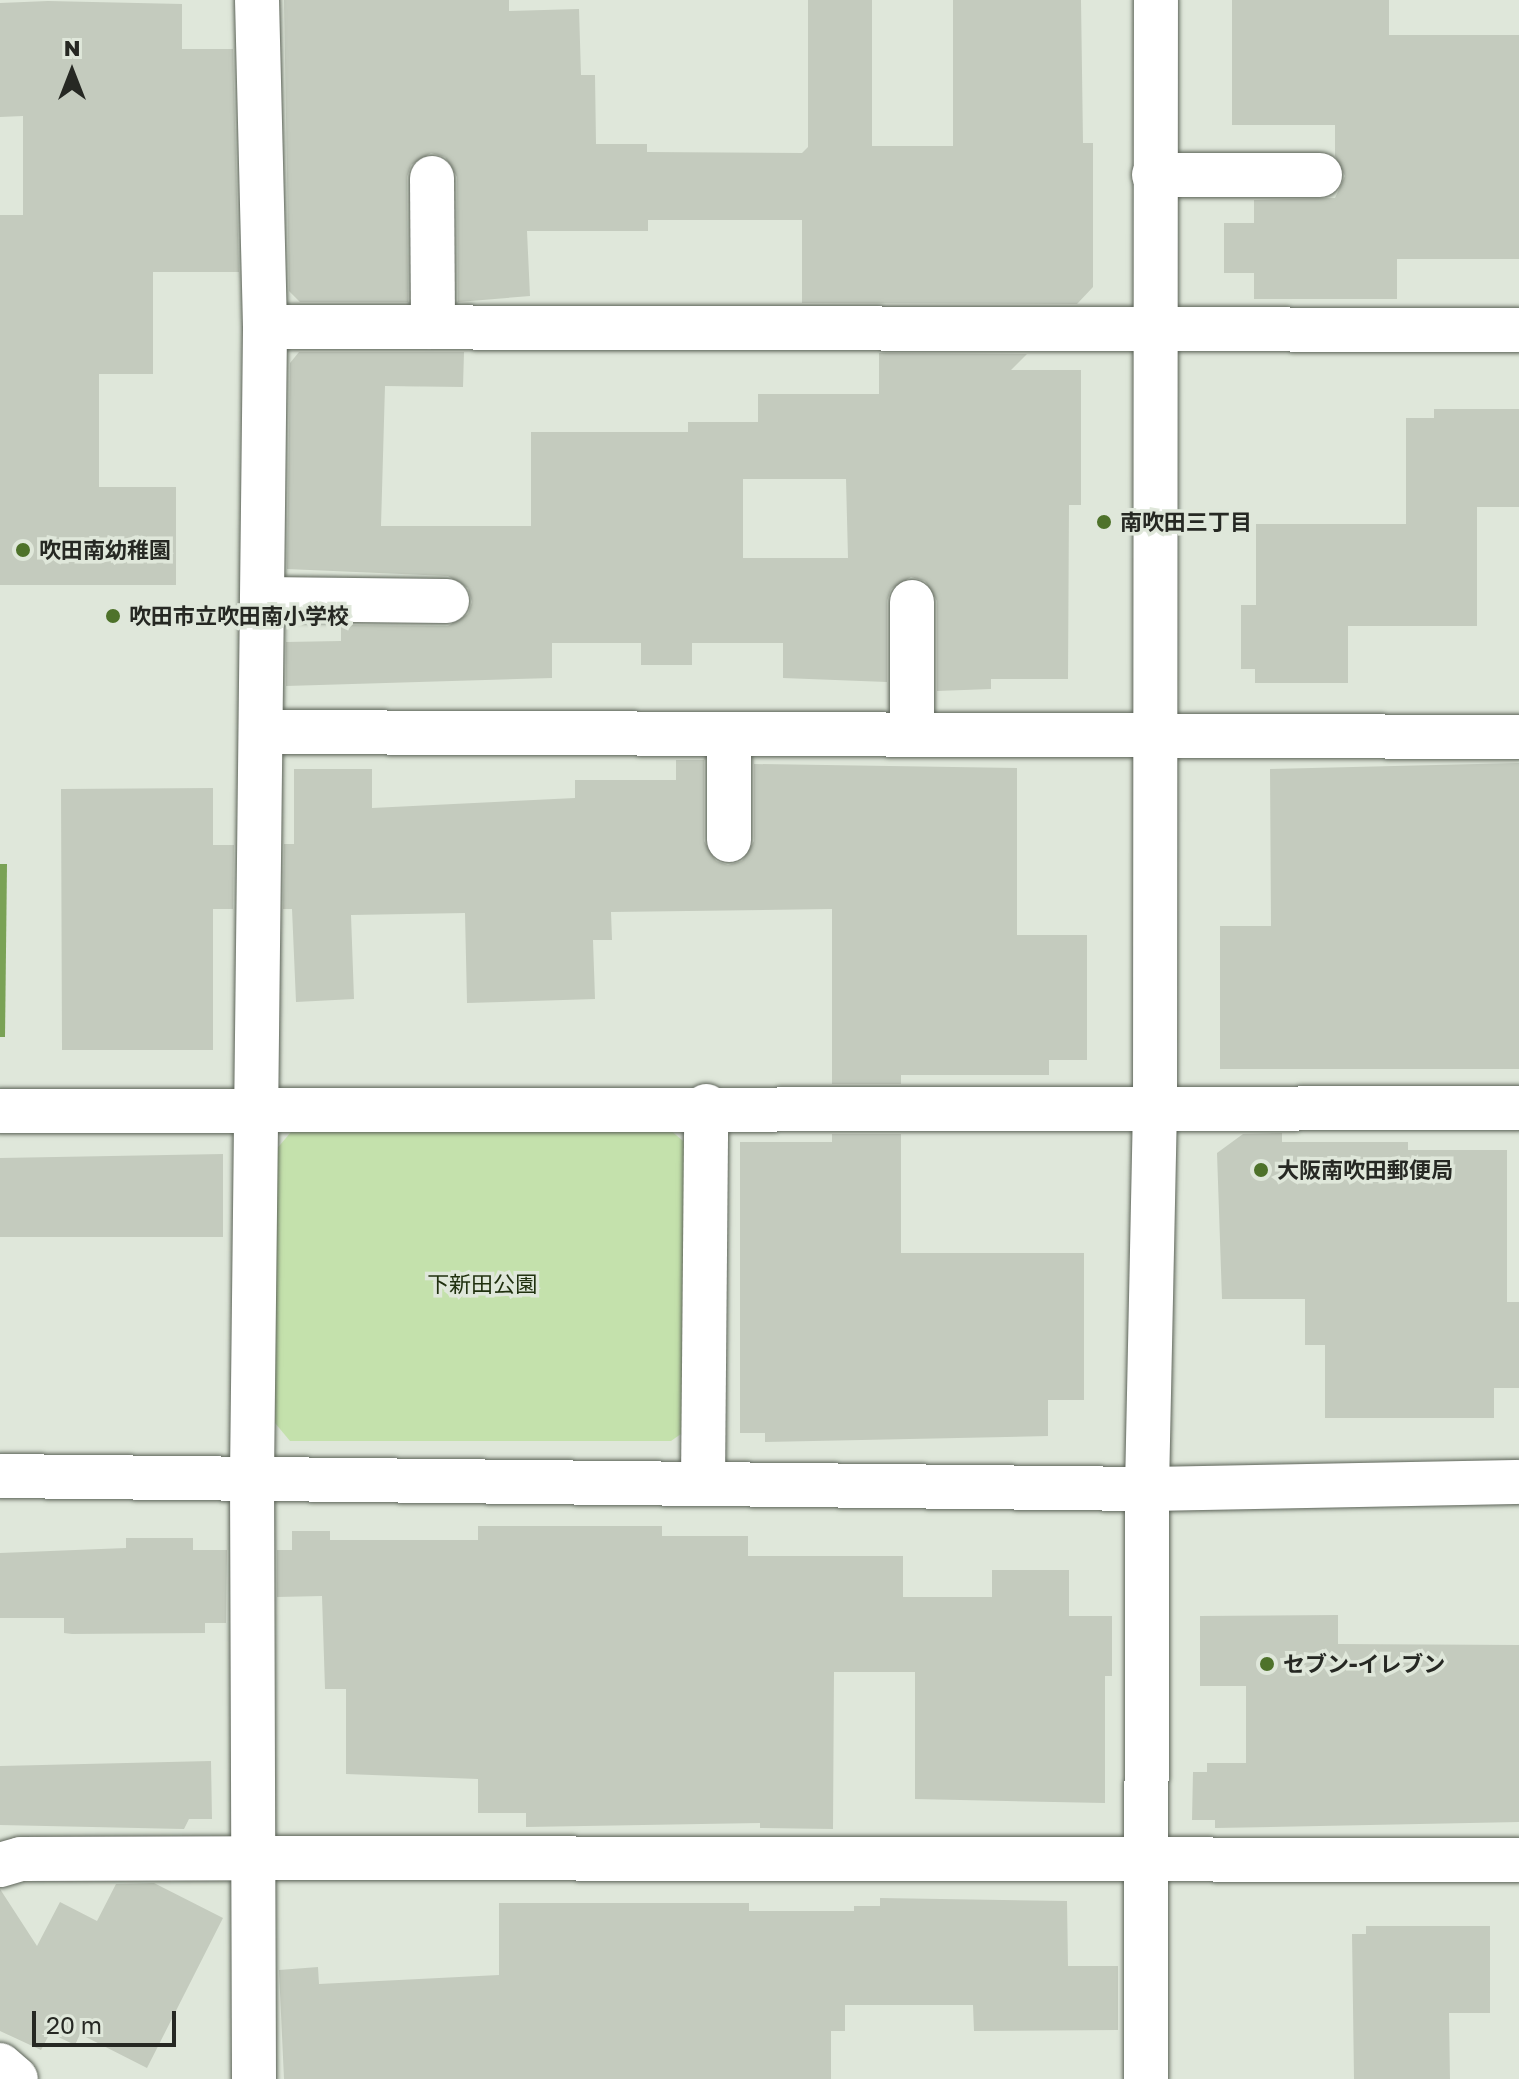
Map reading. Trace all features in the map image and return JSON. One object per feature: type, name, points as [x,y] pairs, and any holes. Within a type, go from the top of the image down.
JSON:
[{"type":"street","points":[[254,2079],[252,1476],[260,1113],[265,327],[257,0]]},
{"type":"street","points":[[1146,2079],[1147,1489],[1155,1106],[1156,0]]},
{"type":"street","points":[[1154,175],[1320,175]]},
{"type":"street","points":[[432,178],[433,327]]},
{"type":"street","points":[[265,327],[1519,330]]},
{"type":"street","points":[[263,599],[447,601]]},
{"type":"street","points":[[912,602],[912,734]]},
{"type":"street","points":[[261,732],[729,735],[1156,733],[1519,737]]},
{"type":"street","points":[[729,735],[729,840]]},
{"type":"street","points":[[703,1482],[706,1106]]},
{"type":"street","points":[[0,1111],[260,1113],[706,1106],[1519,1108]]},
{"type":"street","points":[[0,1476],[252,1476],[1147,1489],[1519,1482]]},
{"type":"street","points":[[0,1865],[21,1859],[254,1858],[1146,1862],[1519,1860]]},
{"type":"street","points":[[0,2065],[16,2079]]},
{"type":"green space","name":"下新田公園","points":[[296,1126],[669,1129],[689,1146],[688,1429],[671,1441],[290,1441],[275,1423],[275,1151]]},
{"type":"shaded area","points":[[0,864],[7,864],[5,1037],[0,1037]]},
{"type":"building","points":[[284,0],[509,0],[509,11],[579,9],[581,75],[595,75],[596,144],[647,144],[647,152],[802,153],[808,147],[808,0],[872,0],[872,146],[953,146],[953,0],[1081,0],[1083,143],[1093,143],[1093,287],[1077,304],[802,303],[802,220],[648,220],[648,231],[527,231],[530,296],[458,302],[457,177],[445,157],[431,153],[411,165],[407,177],[408,302],[300,302],[289,291]]},
{"type":"building","points":[[1232,0],[1389,0],[1389,35],[1519,35],[1519,259],[1397,259],[1397,299],[1254,299],[1254,273],[1224,273],[1224,223],[1254,223],[1254,200],[1335,198],[1345,176],[1335,156],[1335,125],[1232,125]]},
{"type":"building","points":[[0,3],[182,4],[182,49],[233,49],[239,272],[153,272],[153,374],[99,374],[99,487],[176,487],[176,585],[0,585],[0,215],[23,215],[23,116],[0,117]]},
{"type":"building","points":[[299,352],[464,352],[463,387],[385,386],[381,526],[531,526],[531,432],[688,432],[688,422],[758,422],[758,394],[879,394],[879,353],[1027,354],[1011,370],[1081,370],[1081,505],[1069,505],[1068,679],[991,679],[991,689],[937,691],[937,601],[925,581],[911,577],[891,589],[887,601],[887,682],[783,678],[783,643],[692,643],[692,665],[641,665],[641,643],[552,643],[552,678],[286,686],[286,642],[341,641],[341,625],[448,626],[468,614],[472,602],[468,588],[448,576],[287,569],[290,363]],"holes":[[[743,479],[846,479],[848,558],[743,558]]]},
{"type":"building","points":[[1434,409],[1519,409],[1519,507],[1477,507],[1477,626],[1348,626],[1348,683],[1255,683],[1255,669],[1241,669],[1241,605],[1256,605],[1256,524],[1406,524],[1406,418],[1434,418]]},
{"type":"building","points":[[676,760],[704,760],[704,841],[716,861],[728,865],[742,861],[754,841],[754,764],[1017,768],[1017,935],[1087,935],[1087,1060],[1049,1060],[1049,1075],[901,1075],[901,1084],[832,1084],[832,909],[611,912],[612,940],[593,940],[595,999],[467,1003],[465,913],[351,915],[354,999],[296,1002],[292,909],[283,909],[284,844],[294,844],[294,769],[372,769],[372,808],[575,798],[575,780],[676,780]]},
{"type":"building","points":[[1519,763],[1519,1069],[1220,1069],[1220,926],[1271,926],[1270,769]]},
{"type":"building","points":[[213,788],[213,845],[234,845],[233,909],[213,909],[213,1050],[62,1050],[61,789]]},
{"type":"building","points":[[1282,1133],[1282,1142],[1408,1142],[1408,1150],[1507,1150],[1507,1302],[1519,1302],[1519,1388],[1494,1388],[1494,1418],[1325,1418],[1325,1345],[1305,1345],[1305,1299],[1222,1299],[1217,1153],[1243,1134]]},
{"type":"building","points":[[832,1134],[901,1134],[901,1253],[1084,1253],[1084,1400],[1048,1400],[1048,1436],[765,1442],[765,1433],[740,1433],[740,1142],[832,1142]]},
{"type":"building","points":[[223,1154],[223,1237],[0,1237],[0,1158]]},
{"type":"building","points":[[478,1526],[662,1526],[662,1536],[748,1536],[748,1556],[903,1556],[903,1597],[992,1597],[992,1570],[1069,1570],[1069,1616],[1112,1616],[1112,1676],[1105,1676],[1105,1803],[915,1799],[915,1672],[834,1672],[833,1829],[760,1828],[760,1823],[526,1827],[526,1813],[478,1813],[478,1779],[346,1774],[346,1689],[325,1689],[322,1596],[277,1597],[277,1550],[292,1550],[292,1531],[330,1531],[330,1540],[478,1540]]},
{"type":"building","points":[[126,1538],[193,1538],[193,1550],[227,1550],[226,1623],[205,1623],[205,1633],[72,1634],[64,1633],[64,1618],[0,1618],[0,1553],[126,1548]]},
{"type":"building","points":[[1338,1615],[1338,1644],[1519,1645],[1519,1822],[1215,1828],[1215,1820],[1192,1820],[1193,1772],[1207,1772],[1207,1763],[1246,1763],[1246,1686],[1200,1686],[1200,1616]]},
{"type":"building","points":[[211,1761],[212,1819],[189,1819],[184,1829],[0,1825],[0,1766]]},
{"type":"building","points":[[154,1883],[223,1918],[147,2068],[80,2034],[75,2045],[50,2033],[41,2050],[0,2031],[0,1889],[37,1946],[60,1902],[97,1921],[116,1884]]},
{"type":"building","points":[[880,1898],[1067,1901],[1068,1966],[1118,1966],[1118,2030],[974,2031],[973,2005],[845,2005],[845,2031],[831,2031],[831,2079],[284,2079],[279,1970],[318,1967],[319,1984],[499,1975],[499,1903],[749,1903],[749,1911],[854,1911],[854,1906],[880,1906]]},
{"type":"building","points":[[1366,1926],[1490,1926],[1490,2013],[1449,2013],[1450,2079],[1354,2079],[1352,1934],[1366,1934]]},
{"type":"place","name":"南吹田三丁目","points":[[1104,522]]},
{"type":"place","name":"吹田南幼稚園","points":[[23,550]]},
{"type":"place","name":"吹田市立吹田南小学校","points":[[113,616]]},
{"type":"place","name":"大阪南吹田郵便局","points":[[1261,1170]]},
{"type":"place","name":"セブン-イレブン","points":[[1267,1664]]}]
